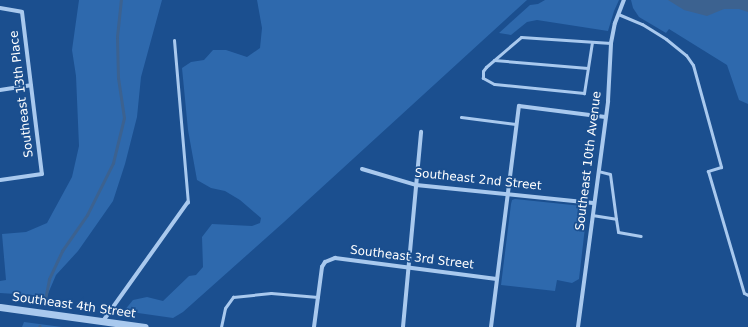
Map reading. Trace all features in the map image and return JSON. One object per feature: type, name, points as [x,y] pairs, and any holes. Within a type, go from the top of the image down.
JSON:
[{"type":"street","name":"Southeast 10th Avenue","points":[[578,327],[605,117],[611,43],[618,14],[624,0]]},
{"type":"street","name":"Southeast 13th Place","points":[[0,8],[22,12],[42,174],[0,180]]},
{"type":"street","points":[[0,90],[31,85]]},
{"type":"street","points":[[491,327],[519,106],[605,117]]},
{"type":"street","points":[[403,327],[421,132]]},
{"type":"street","name":"Southeast 2nd Street","points":[[362,169],[416,185],[593,203]]},
{"type":"street","points":[[103,321],[188,202]]},
{"type":"street","name":"Southeast 3rd Street","points":[[318,297],[322,267],[325,262],[334,258],[497,279]]},
{"type":"street","points":[[314,327],[318,297]]},
{"type":"street","name":"Southeast 4th Street","points":[[0,307],[145,327]]},
{"type":"lane","points":[[618,14],[642,24],[666,39],[686,55],[693,65],[721,167],[708,171],[744,293],[748,295]]},
{"type":"lane","points":[[592,42],[586,89],[584,93],[580,94],[490,82],[483,78],[483,71],[518,39],[524,36],[611,43]]},
{"type":"lane","points":[[174,40],[188,202]]},
{"type":"lane","points":[[494,60],[588,68]]},
{"type":"lane","points":[[462,117],[516,124]]},
{"type":"lane","points":[[598,171],[610,174],[618,232],[641,236]]},
{"type":"lane","points":[[592,216],[616,219]]},
{"type":"lane","points":[[221,327],[224,308],[233,297],[270,293],[318,297]]},
{"type":"shaded area","points":[[79,0],[162,0],[141,77],[137,117],[125,164],[113,201],[78,251],[56,275],[47,296],[0,293],[0,281],[6,280],[2,234],[26,232],[47,223],[72,177],[79,146],[76,76],[72,50]]},
{"type":"shaded area","points":[[257,0],[527,0],[183,312],[173,318],[124,311],[133,300],[147,297],[163,301],[189,276],[196,275],[203,267],[202,237],[212,224],[252,226],[260,223],[261,218],[240,200],[225,191],[211,188],[197,180],[188,130],[182,68],[191,62],[204,60],[213,50],[226,50],[247,57],[260,48],[262,28]]},
{"type":"shaded area","points":[[545,0],[619,0],[608,31],[537,20],[527,22],[511,35],[499,33],[530,5],[538,4]]},
{"type":"shaded area","points":[[631,0],[748,0],[748,104],[739,100],[727,65],[669,29],[666,33],[639,17],[633,8]]},
{"type":"shaded area","points":[[668,0],[748,0],[748,12],[739,9],[724,9],[707,16],[684,10]]},
{"type":"shaded area","points":[[515,199],[582,206],[587,210],[579,279],[572,283],[557,280],[555,291],[501,285],[511,204],[512,200]]},
{"type":"shaded area","points":[[24,322],[62,327],[22,327]]},
{"type":"waterway","points":[[45,300],[49,279],[62,251],[87,215],[113,163],[124,118],[118,78],[117,37],[121,0]]}]
